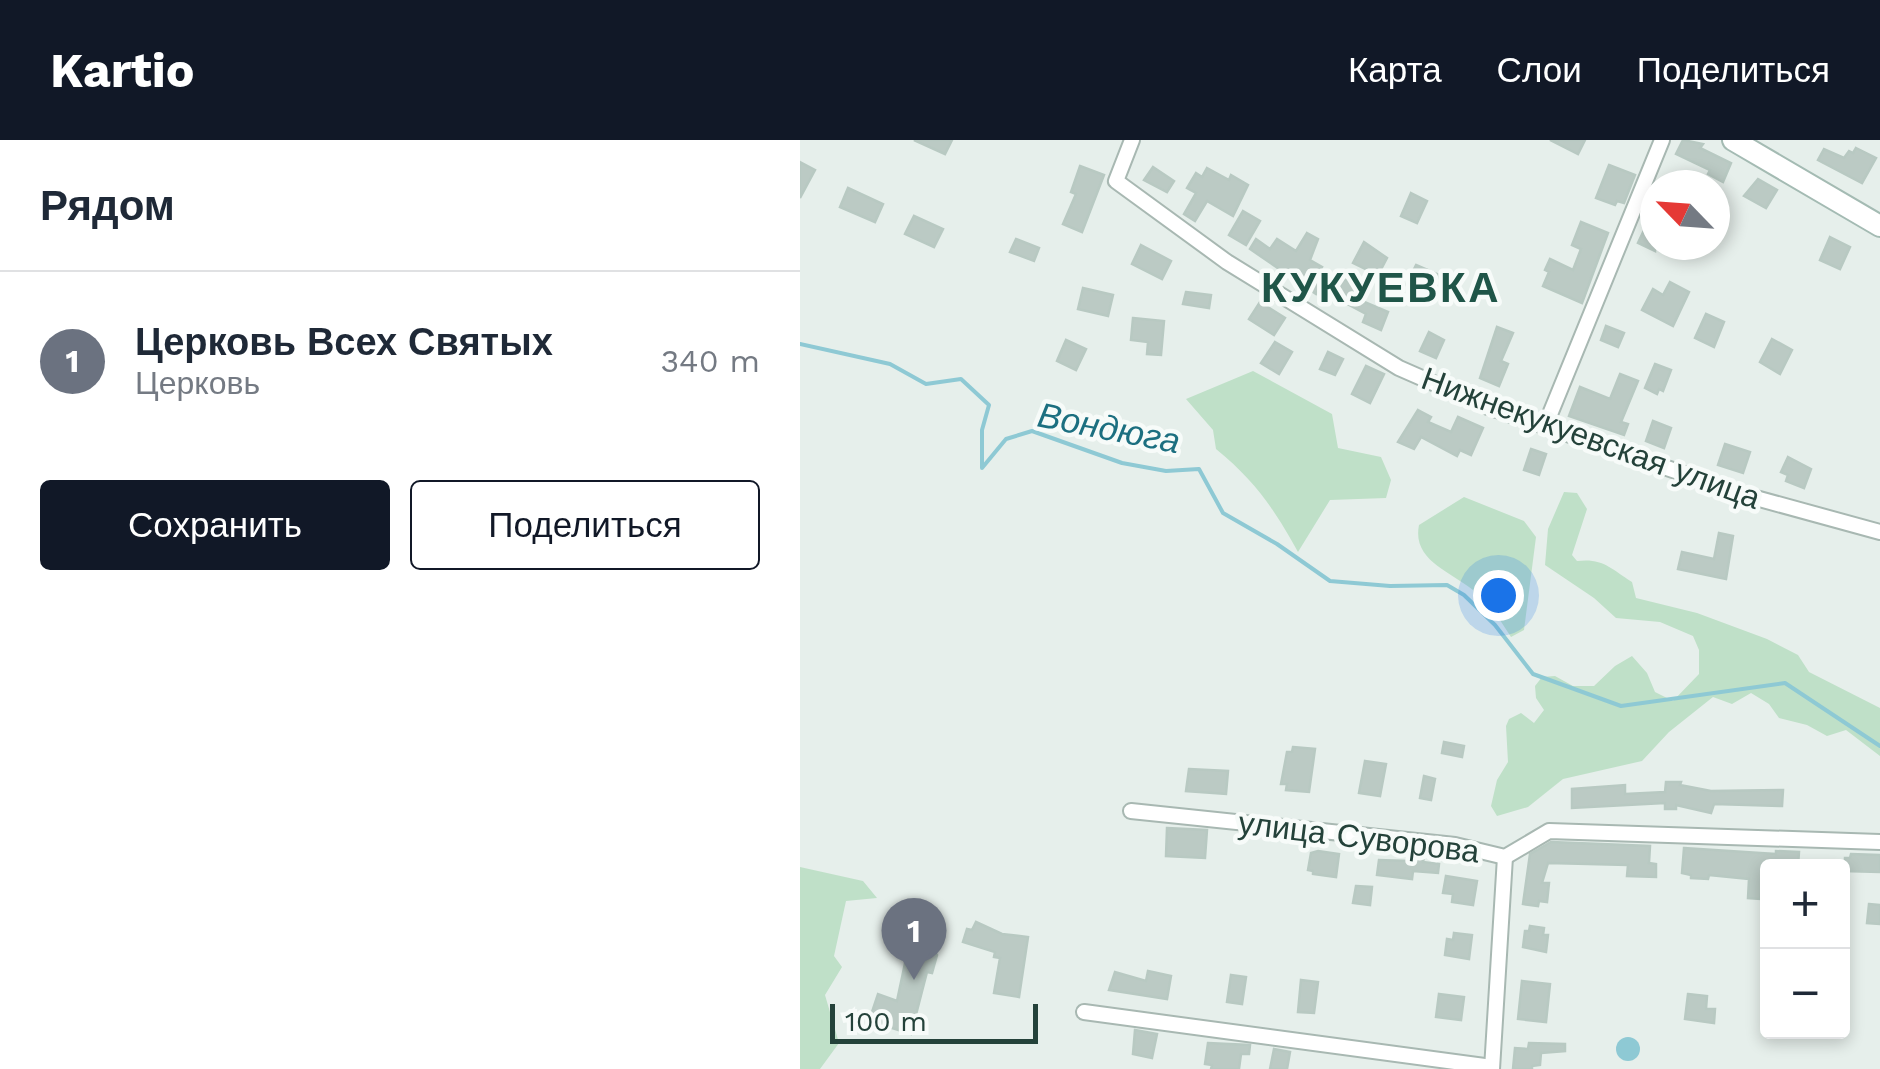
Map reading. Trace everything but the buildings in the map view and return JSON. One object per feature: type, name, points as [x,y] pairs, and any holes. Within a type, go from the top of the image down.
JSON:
[{"type":"main road","points":[[1734,140],[1880,226]]},
{"type":"street","name":"Нижнекукуевская улица","points":[[1132,140],[1116,181],[1227,262],[1399,368],[1488,406],[1752,497],[1880,532]]},
{"type":"street","points":[[1546,424],[1662,140]]},
{"type":"street","name":"улица Суворова","points":[[1131,811],[1455,845],[1506,857],[1549,831],[1880,842]]},
{"type":"street","points":[[1084,1012],[1492,1068],[1506,857]]},
{"type":"green space","points":[[1253,371],[1332,414],[1338,448],[1381,457],[1391,480],[1386,498],[1330,500],[1298,552],[1262,496],[1216,449],[1213,430],[1186,399]]},
{"type":"green space","points":[[1564,492],[1577,493],[1587,509],[1572,555],[1577,561],[1593,561],[1612,568],[1632,582],[1636,598],[1697,613],[1798,655],[1809,672],[1880,708],[1880,756],[1846,730],[1827,736],[1807,725],[1779,718],[1769,704],[1751,693],[1732,704],[1713,697],[1669,732],[1642,761],[1563,779],[1528,807],[1497,816],[1491,806],[1497,780],[1508,762],[1506,726],[1509,719],[1521,713],[1534,723],[1544,710],[1536,698],[1535,686],[1542,677],[1555,676],[1573,686],[1594,686],[1632,656],[1647,673],[1655,692],[1673,701],[1699,674],[1699,650],[1693,636],[1660,622],[1616,618],[1545,565],[1548,529]]},
{"type":"green space","points":[[1464,497],[1524,521],[1536,537],[1524,630],[1511,637],[1498,617],[1476,604],[1473,590],[1434,564],[1421,547],[1419,525]]},
{"type":"green space","points":[[800,867],[863,881],[877,898],[846,901],[834,956],[842,967],[825,995],[839,1043],[820,1069],[800,1069]]},
{"type":"water","points":[[1628,1037],[1637,1040],[1637,1058],[1628,1061],[1619,1058],[1616,1049],[1619,1040]]},
{"type":"waterway","name":"Вондюга","points":[[800,344],[890,364],[926,384],[961,379],[989,405],[982,430],[982,468],[1006,439],[1032,431],[1122,463],[1166,471],[1199,469],[1223,513],[1330,581],[1447,585],[1464,595],[1495,625],[1533,674],[1621,706],[1785,683],[1880,746]]},
{"type":"place","name":"Церковь Всех Святых","points":[[914,980]]},
{"type":"district","name":"КУКУЕВКА","points":[[1381,287]]}]
